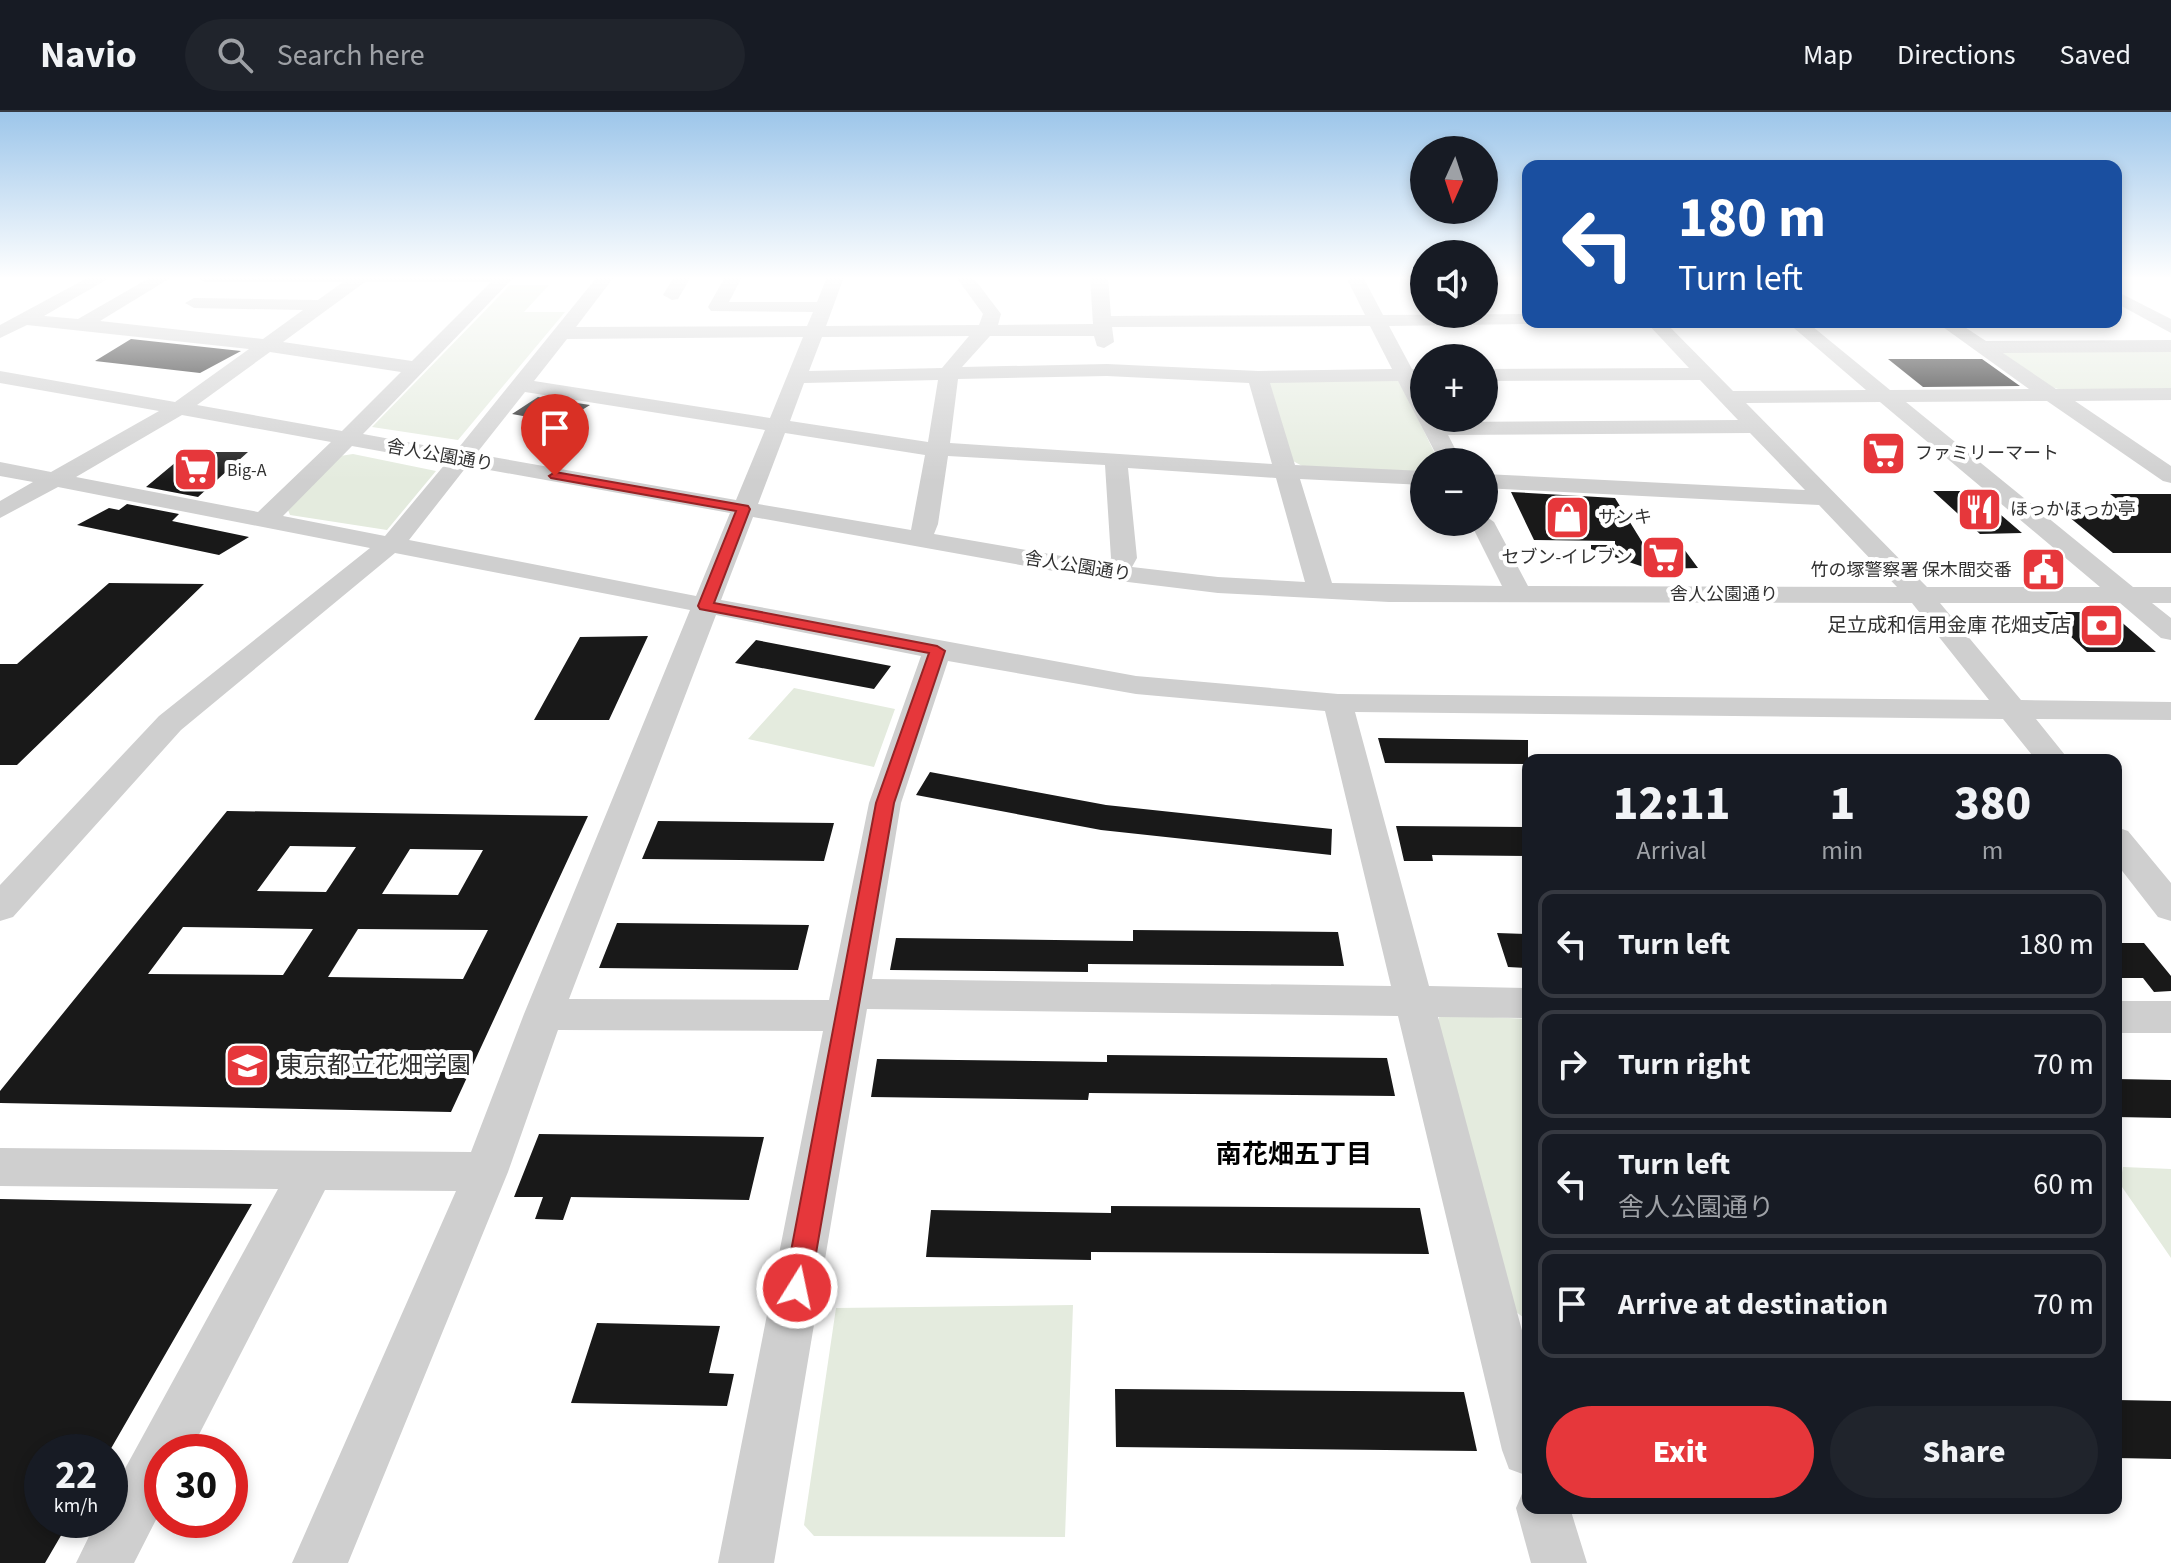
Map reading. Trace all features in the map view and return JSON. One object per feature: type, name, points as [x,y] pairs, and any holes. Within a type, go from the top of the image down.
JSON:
[{"type":"street","points":[[254,345],[417,368]]},
{"type":"street","points":[[261,520],[274,512],[440,345]]},
{"type":"street","points":[[0,908],[170,723],[398,538],[552,345]]},
{"type":"street","points":[[320,1563],[486,1172],[544,1014],[809,345]]},
{"type":"street","points":[[919,540],[926,524],[949,375],[953,361],[970,345]]},
{"type":"street","points":[[1105,345],[1107,370]]},
{"type":"street","points":[[1394,345],[1410,369]]},
{"type":"street","points":[[1677,345],[1919,594],[2048,754]]},
{"type":"street","points":[[1824,345],[2171,632]]},
{"type":"street","points":[[1978,345],[2171,476]]},
{"type":"street","points":[[0,511],[178,409],[265,346]]},
{"type":"street","points":[[1981,347],[2171,346]]},
{"type":"street","points":[[796,377],[1107,370],[1258,377],[1410,376]]},
{"type":"street","points":[[1498,375],[1705,374]]},
{"type":"street","name":"舎人公園通り","points":[[0,377],[919,540],[1116,573],[1232,587],[1321,592],[1519,594],[2171,595]]},
{"type":"street","points":[[1258,377],[1321,592]]},
{"type":"street","points":[[522,385],[937,450],[1116,459],[1184,467],[1410,477]]},
{"type":"street","points":[[1729,397],[2171,394]]},
{"type":"street","points":[[1498,420],[1757,426]]},
{"type":"street","points":[[1116,459],[1124,558],[1116,573]]},
{"type":"street","points":[[2147,460],[2171,459]]},
{"type":"street","points":[[0,469],[937,651],[1136,685],[1338,703],[2171,711]]},
{"type":"street","points":[[1498,482],[1828,498]]},
{"type":"street","points":[[1489,536],[1519,594]]},
{"type":"street","points":[[746,1563],[885,803],[937,651]]},
{"type":"street","points":[[1338,703],[1522,1426]]},
{"type":"street","points":[[2122,847],[2171,908]]},
{"type":"street","points":[[544,1014],[848,1005],[1413,999],[1522,1003]]},
{"type":"street","points":[[2122,1017],[2171,1017]]},
{"type":"street","points":[[0,1167],[486,1172]]},
{"type":"street","points":[[172,1434],[311,1172]]},
{"type":"street","points":[[104,1563],[144,1486]]},
{"type":"street","points":[[1545,1514],[1559,1563]]},
{"type":"shaded area","points":[[452,345],[538,345],[458,440],[372,427]]},
{"type":"shaded area","points":[[2171,349],[2171,389],[2061,390],[2001,352]]},
{"type":"shaded area","points":[[1393,379],[1400,382],[1410,403],[1410,432],[1424,432],[1432,448],[1410,448],[1410,472],[1306,468],[1293,461],[1269,383],[1277,380]]},
{"type":"shaded area","points":[[353,454],[436,471],[387,530],[290,515],[288,510],[340,456]]},
{"type":"shaded area","points":[[794,688],[895,709],[874,767],[748,739]]},
{"type":"shaded area","points":[[1440,1014],[1522,1019],[1522,1316],[1511,1308],[1437,1026]]},
{"type":"shaded area","points":[[2123,1167],[2171,1169],[2171,1258],[2122,1187]]},
{"type":"shaded area","points":[[1073,1305],[1065,1537],[814,1536],[804,1525],[836,1308]]},
{"type":"building","points":[[122,345],[183,345],[241,351],[200,373],[95,361]]},
{"type":"building","points":[[1888,359],[1982,359],[2020,386],[1923,387]]},
{"type":"building","points":[[538,397],[590,405],[561,423],[512,414]]},
{"type":"building","points":[[188,452],[248,452],[198,497],[146,487]]},
{"type":"building","points":[[1933,491],[1973,491],[2022,533],[1980,534]]},
{"type":"building","points":[[1511,492],[1615,498],[1644,545],[1681,545],[1698,568],[1658,569],[1661,573],[1591,549],[1591,545],[1615,545],[1615,541],[1534,540]]},
{"type":"building","points":[[2110,494],[2171,494],[2171,553],[2113,553],[2063,512],[2134,512]]},
{"type":"building","points":[[127,504],[179,514],[172,521],[249,537],[219,555],[77,525],[109,508],[119,510]]},
{"type":"building","points":[[109,583],[204,584],[17,765],[0,765],[0,664],[17,664]]},
{"type":"building","points":[[2045,612],[2101,612],[2118,619],[2156,652],[2087,652]]},
{"type":"building","points":[[648,636],[609,720],[534,720],[580,637]]},
{"type":"building","points":[[756,640],[891,666],[874,689],[735,663]]},
{"type":"building","points":[[1378,738],[1528,740],[1528,754],[1522,754],[1522,764],[1385,763]]},
{"type":"building","points":[[930,772],[1106,805],[1332,829],[1331,855],[1101,830],[916,795]]},
{"type":"building","points":[[227,811],[588,816],[451,1112],[0,1103],[0,1091]],"holes":[[[290,846],[356,847],[326,892],[257,891]],[[410,849],[483,850],[458,895],[382,894]],[[183,927],[313,929],[283,975],[148,974]],[[358,929],[488,930],[463,979],[328,977]]]},
{"type":"building","points":[[658,821],[834,823],[824,861],[642,859]]},
{"type":"building","points":[[1396,826],[1522,827],[1522,856],[1432,855],[1433,861],[1404,861]]},
{"type":"building","points":[[617,923],[809,925],[798,970],[599,968]]},
{"type":"building","points":[[1133,930],[1338,932],[1344,966],[1088,964],[1088,972],[890,970],[896,938],[1133,941]]},
{"type":"building","points":[[1497,933],[1522,934],[1522,968],[1508,967]]},
{"type":"building","points":[[2122,943],[2144,943],[2171,976],[2171,991],[2154,992],[2143,978],[2122,978]]},
{"type":"building","points":[[1107,1055],[1387,1058],[1395,1096],[1089,1093],[1088,1100],[871,1097],[877,1059],[1107,1062]]},
{"type":"building","points":[[2122,1079],[2171,1080],[2171,1118],[2122,1117]]},
{"type":"building","points":[[539,1134],[764,1137],[749,1200],[571,1197],[563,1220],[535,1219],[543,1197],[514,1197]]},
{"type":"building","points":[[0,1199],[252,1204],[119,1434],[24,1434],[24,1538],[60,1538],[45,1563],[0,1563]]},
{"type":"building","points":[[1111,1206],[1420,1208],[1429,1254],[1091,1252],[1091,1260],[926,1257],[931,1210],[1111,1213]]},
{"type":"building","points":[[597,1323],[720,1326],[709,1373],[734,1374],[727,1406],[571,1403]]},
{"type":"building","points":[[1115,1389],[1464,1392],[1477,1451],[1116,1447]]},
{"type":"building","points":[[2122,1400],[2171,1401],[2171,1459],[2122,1458]]},
{"type":"place","name":"ファミリーマート","points":[[1884,453]]},
{"type":"place","name":"Big-A","points":[[196,470]]},
{"type":"place","name":"ほっかほっか亭","points":[[1979,509]]},
{"type":"place","name":"サンキ","points":[[1567,517]]},
{"type":"place","name":"セブン-イレブン","points":[[1664,557]]},
{"type":"place","name":"竹の塚警察署 保木間交番","points":[[2043,570]]},
{"type":"place","name":"足立成和信用金庫 花畑支店","points":[[2102,625]]},
{"type":"place","name":"東京都立花畑学園","points":[[248,1065]]},
{"type":"district","name":"南花畑五丁目","points":[[1294,1154]]},
{"type":"route","points":[[555,476],[744,509],[705,606],[937,651],[885,803],[797,1288]]}]
